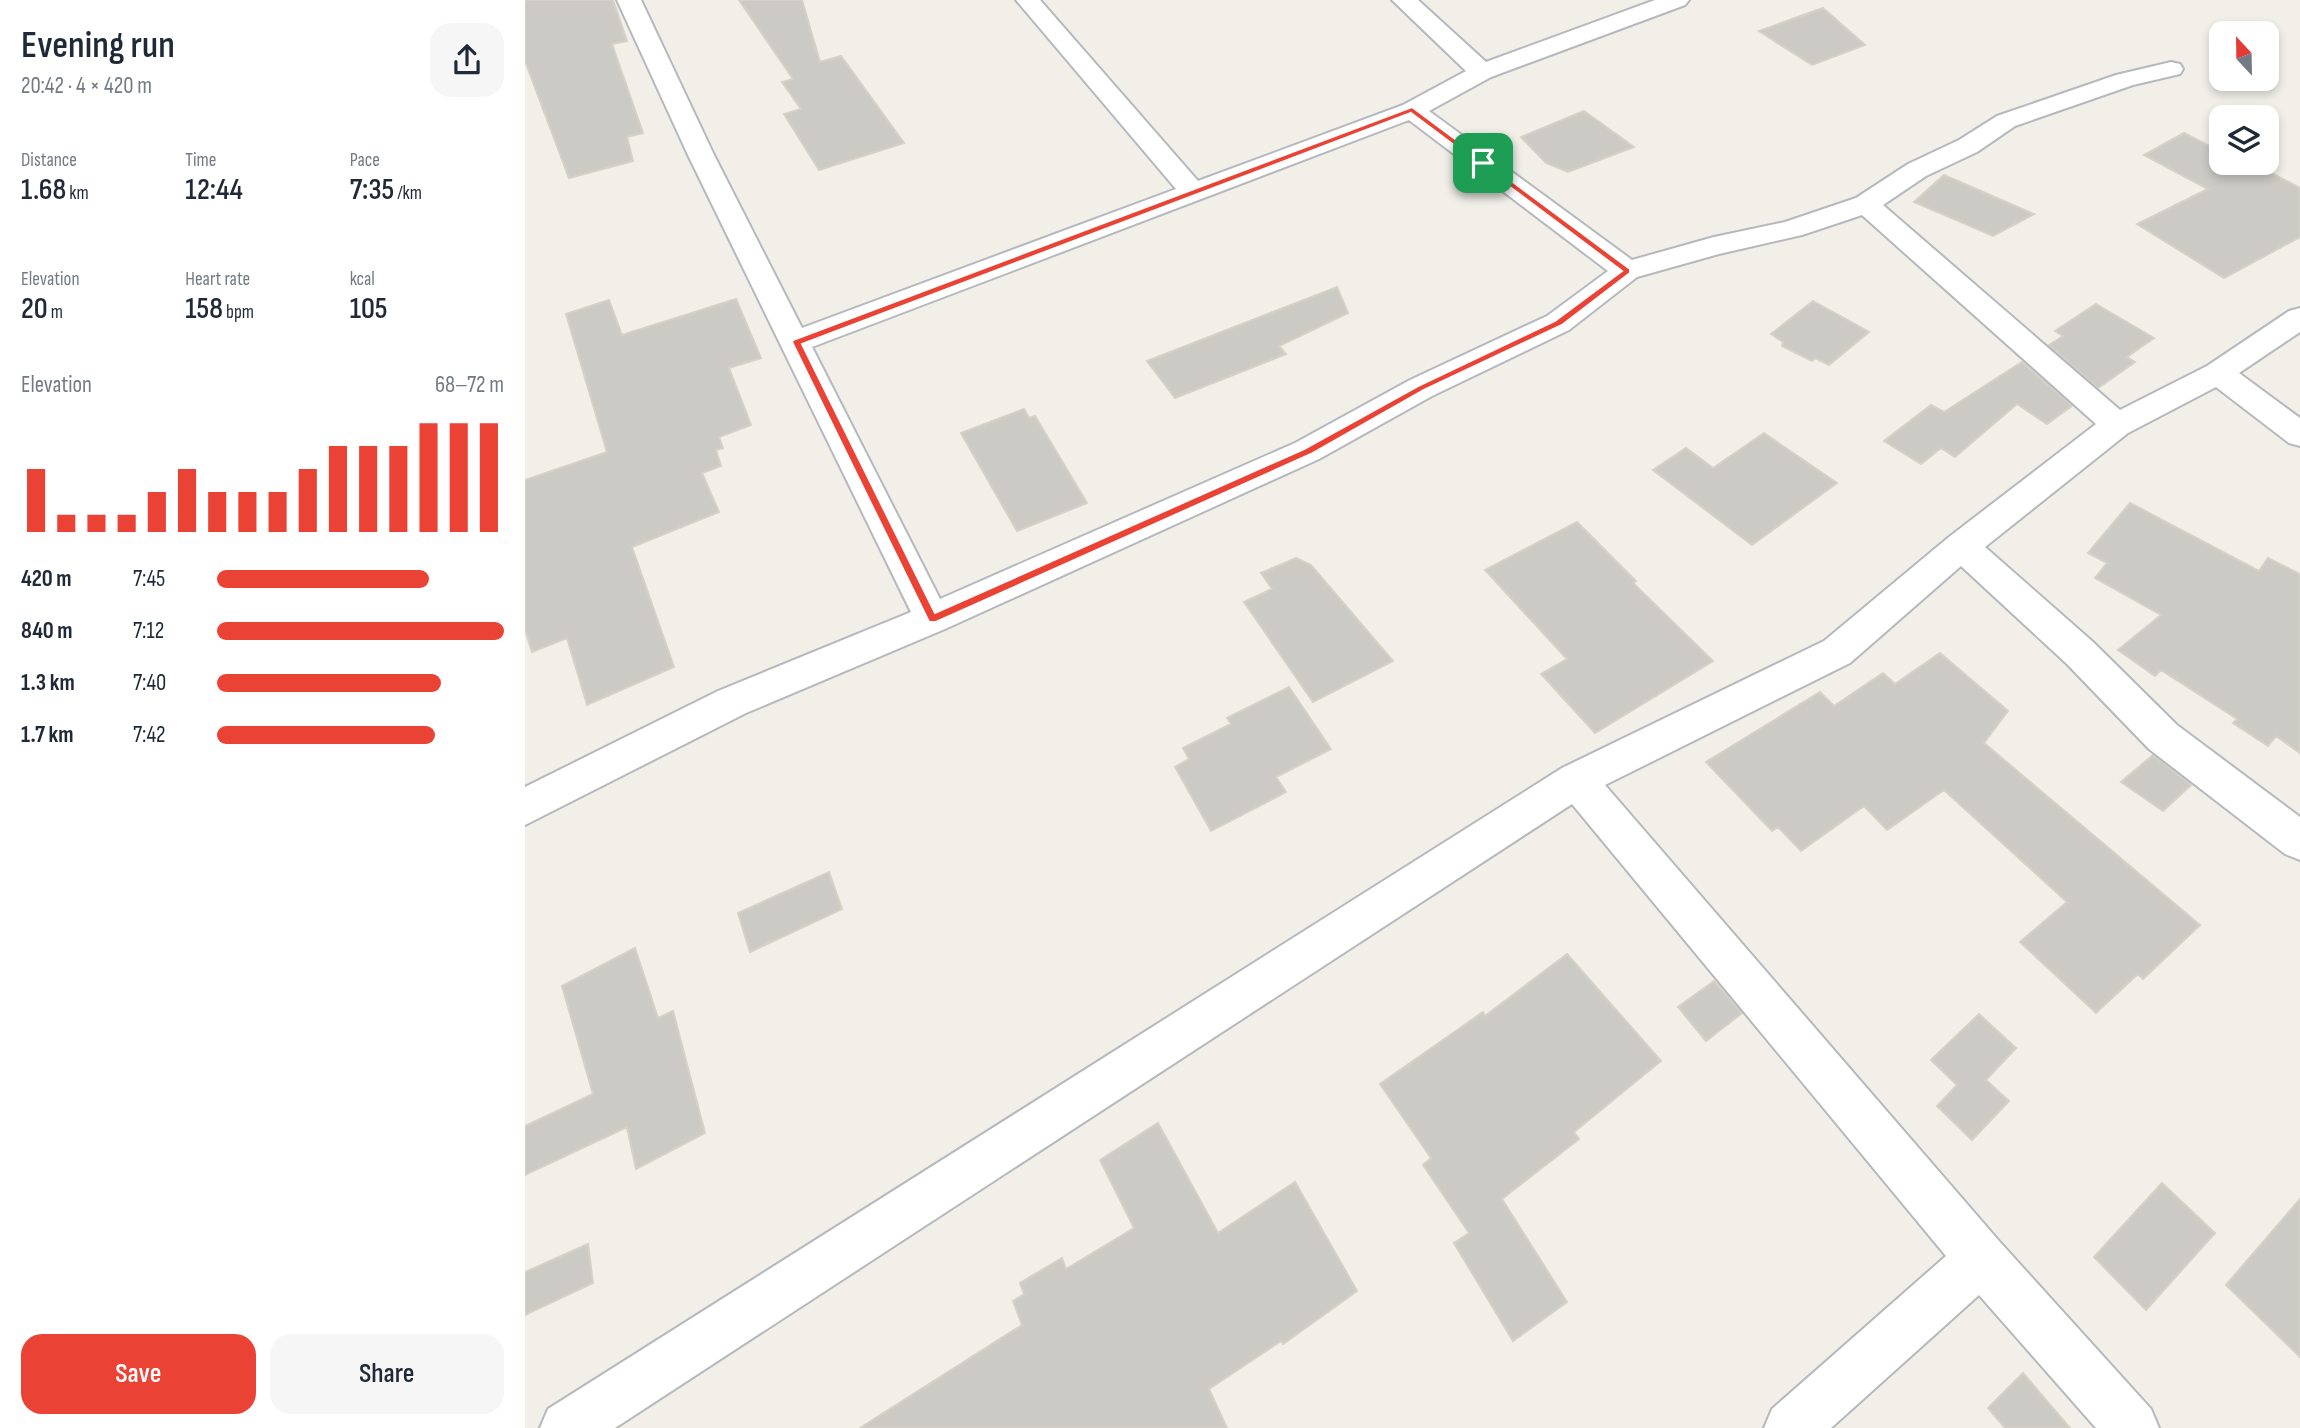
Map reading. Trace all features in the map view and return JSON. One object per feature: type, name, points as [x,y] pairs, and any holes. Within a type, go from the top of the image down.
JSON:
[{"type":"street","points":[[629,0],[701,155],[932,619]]},
{"type":"street","points":[[1028,0],[1194,194]]},
{"type":"street","points":[[1404,0],[1482,72]]},
{"type":"street","points":[[796,342],[1412,110],[1482,72],[1677,0]]},
{"type":"street","points":[[525,807],[732,702],[932,619],[1307,451],[1421,388],[1559,323],[1627,271],[1714,246],[1792,229],[1865,204],[1917,170],[1968,146],[2006,121],[2125,80],[2171,69]]},
{"type":"street","points":[[1412,110],[1627,271]]},
{"type":"street","points":[[1865,204],[2117,425]]},
{"type":"street","points":[[568,1428],[1576,780],[1836,652],[1961,546],[2117,425],[2218,373],[2300,318]]},
{"type":"street","points":[[2218,373],[2300,435]]},
{"type":"street","points":[[1961,546],[2080,653],[2163,737],[2300,841]]},
{"type":"street","points":[[1576,780],[1981,1259],[2132,1428]]},
{"type":"street","points":[[1791,1428],[1981,1259]]},
{"type":"building","points":[[525,0],[613,0],[627,41],[612,44],[643,133],[627,137],[633,161],[569,178],[525,61]]},
{"type":"building","points":[[739,0],[802,0],[820,62],[841,56],[904,143],[819,170],[784,114],[801,109],[782,82],[793,79]]},
{"type":"building","points":[[1823,8],[1865,45],[1812,65],[1759,31]]},
{"type":"building","points":[[1584,111],[1634,147],[1568,172],[1546,163],[1521,137]]},
{"type":"building","points":[[2184,133],[2209,146],[2209,175],[2275,175],[2300,188],[2300,237],[2224,278],[2137,224],[2208,189],[2144,155]]},
{"type":"building","points":[[1944,175],[2034,214],[1993,236],[1914,202]]},
{"type":"building","points":[[1337,287],[1348,313],[1279,346],[1286,354],[1175,398],[1147,361]]},
{"type":"building","points":[[736,299],[761,358],[729,368],[751,425],[719,437],[723,448],[716,450],[721,466],[702,473],[719,512],[632,547],[674,667],[587,705],[567,638],[532,652],[525,630],[525,480],[607,452],[566,314],[609,300],[622,335]]},
{"type":"building","points":[[1813,301],[1869,332],[1829,365],[1815,358],[1812,361],[1782,346],[1783,342],[1771,334]]},
{"type":"building","points":[[2096,304],[2154,338],[2127,357],[2135,362],[2098,388],[2049,345],[2063,336],[2055,331]]},
{"type":"building","points":[[2022,362],[2072,406],[2047,424],[2017,404],[1955,457],[1941,448],[1921,464],[1884,441],[1931,405],[1944,412]]},
{"type":"building","points":[[1024,409],[1029,418],[1035,416],[1087,503],[1017,531],[961,433]]},
{"type":"building","points":[[1764,433],[1837,483],[1752,545],[1653,470],[1686,448],[1713,468]]},
{"type":"building","points":[[2130,503],[2259,571],[2268,558],[2300,574],[2300,753],[2276,736],[2268,746],[2233,723],[2237,719],[2161,670],[2155,676],[2118,650],[2161,615],[2095,578],[2107,563],[2088,553]]},
{"type":"building","points":[[1577,522],[1636,581],[1633,583],[1713,661],[1595,733],[1541,674],[1567,659],[1485,570]]},
{"type":"building","points":[[1296,558],[1311,565],[1393,661],[1313,702],[1244,602],[1272,589],[1261,573]]},
{"type":"building","points":[[1940,653],[2008,711],[1984,743],[2200,925],[2143,979],[2138,974],[2096,1013],[2020,942],[2067,902],[1944,790],[1887,830],[1864,806],[1801,851],[1778,827],[1772,831],[1706,762],[1820,692],[1834,706],[1883,673],[1895,684]]},
{"type":"building","points":[[1289,687],[1331,749],[1276,777],[1286,792],[1211,831],[1175,767],[1189,759],[1183,748],[1231,724],[1227,718]]},
{"type":"building","points":[[2153,755],[2191,785],[2163,811],[2121,782]]},
{"type":"building","points":[[829,872],[842,909],[750,952],[738,913]]},
{"type":"building","points":[[635,948],[658,1018],[673,1011],[705,1133],[636,1169],[627,1127],[525,1175],[525,1126],[593,1094],[562,986]]},
{"type":"building","points":[[1567,954],[1661,1061],[1574,1132],[1579,1139],[1502,1199],[1567,1302],[1513,1341],[1454,1243],[1469,1233],[1423,1165],[1431,1158],[1380,1084],[1483,1012],[1485,1016]]},
{"type":"building","points":[[1714,981],[1742,1013],[1706,1041],[1678,1007]]},
{"type":"building","points":[[1979,1014],[2016,1048],[1986,1080],[2009,1101],[1972,1140],[1937,1106],[1957,1085],[1931,1060]]},
{"type":"building","points":[[1158,1123],[1218,1233],[1295,1182],[1357,1291],[1283,1344],[1281,1341],[1209,1389],[1227,1428],[860,1428],[1022,1325],[1013,1301],[1024,1294],[1020,1283],[1062,1258],[1066,1269],[1134,1228],[1100,1160]]},
{"type":"building","points":[[2162,1183],[2215,1233],[2146,1310],[2094,1257]]},
{"type":"building","points":[[2300,1199],[2300,1357],[2226,1285]]},
{"type":"building","points":[[588,1244],[593,1283],[525,1315],[525,1272]]},
{"type":"building","points":[[2023,1373],[2070,1428],[2005,1428],[1988,1408]]},
{"type":"route","points":[[1412,110],[1483,163],[1627,271],[1559,323],[1421,388],[1307,451],[932,619],[796,342],[1412,110]]}]
